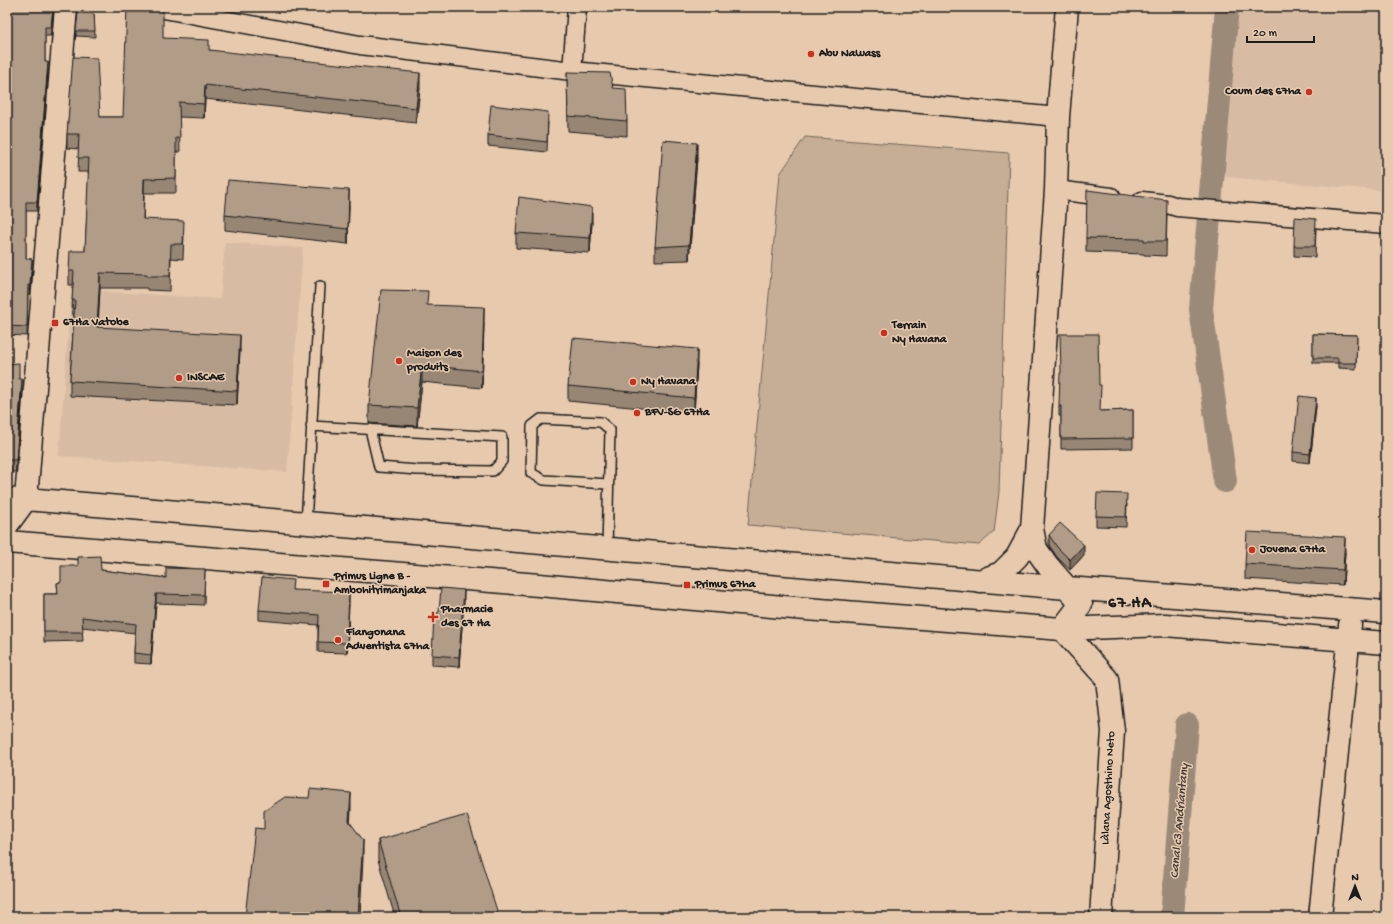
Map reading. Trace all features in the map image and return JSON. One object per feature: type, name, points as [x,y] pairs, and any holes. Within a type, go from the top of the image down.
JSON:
[{"type":"street","points":[[7,525],[16,499],[66,7]]},
{"type":"street","points":[[153,7],[360,46],[572,71],[1058,117]]},
{"type":"street","points":[[572,71],[577,7]]},
{"type":"street","points":[[1062,629],[1081,604],[1048,566],[1036,549],[1032,529],[1056,190],[1058,117],[1067,7]]},
{"type":"street","points":[[1056,190],[1168,204],[1177,207],[1386,224]]},
{"type":"street","points":[[16,499],[980,581],[1386,612]]},
{"type":"street","points":[[980,581],[1001,573],[1017,557],[1032,529]]},
{"type":"street","points":[[7,542],[539,584],[794,608],[1062,629],[1165,626],[1386,643]]},
{"type":"street","points":[[1320,917],[1351,610]]},
{"type":"street","name":"Làlana Agosthino Neto","points":[[1062,629],[1107,679],[1113,731],[1101,917]]},
{"type":"lane","points":[[306,523],[320,286]]},
{"type":"lane","points":[[607,549],[610,430],[601,422],[541,418],[532,426],[531,473],[544,480],[608,484]]},
{"type":"lane","points":[[312,426],[370,429],[502,438],[502,461],[492,471],[417,470],[379,466],[370,429]]},
{"type":"shaded area","name":"Coum des 67ha","points":[[1239,7],[1386,7],[1386,191],[1225,177]]},
{"type":"shaded area","name":"Terrain Ny Havana","points":[[805,137],[1009,153],[999,492],[994,532],[979,545],[748,525],[780,174]]},
{"type":"shaded area","name":"INSCAE","points":[[225,242],[303,248],[287,472],[59,456],[71,289],[220,299]]},
{"type":"building","points":[[7,7],[53,7],[51,27],[45,27],[45,62],[48,62],[37,202],[26,202],[26,258],[32,259],[30,285],[28,285],[27,327],[7,326]]},
{"type":"building","points":[[127,7],[163,7],[163,38],[209,40],[209,50],[420,73],[416,108],[205,85],[204,104],[179,102],[180,138],[176,138],[176,178],[144,179],[143,219],[184,221],[183,244],[171,244],[170,276],[100,273],[97,327],[240,335],[237,391],[70,381],[75,300],[72,300],[74,271],[69,271],[70,251],[85,251],[89,158],[78,158],[79,134],[67,134],[73,57],[97,58],[100,117],[123,117]]},
{"type":"building","points":[[78,13],[94,14],[95,31],[76,31]]},
{"type":"building","points":[[567,72],[610,73],[613,88],[626,89],[627,121],[568,116]]},
{"type":"building","points":[[491,105],[548,112],[547,142],[488,135]]},
{"type":"building","points":[[663,140],[697,143],[689,245],[655,247]]},
{"type":"building","points":[[228,180],[349,190],[348,229],[225,215]]},
{"type":"building","points":[[1087,190],[1167,200],[1166,241],[1086,238]]},
{"type":"building","points":[[519,197],[592,207],[590,238],[516,233]]},
{"type":"building","points":[[1295,217],[1316,219],[1315,246],[1294,246]]},
{"type":"building","points":[[1386,254],[1386,270],[1383,270]]},
{"type":"building","points":[[381,290],[428,291],[427,305],[484,307],[482,371],[422,365],[417,408],[369,405]]},
{"type":"building","points":[[1060,334],[1098,334],[1099,385],[1101,385],[1100,411],[1133,410],[1133,438],[1061,439],[1061,406],[1059,406],[1061,373]]},
{"type":"building","points":[[1313,334],[1357,335],[1356,363],[1338,363],[1338,358],[1313,358]]},
{"type":"building","name":"Ny Havana","points":[[573,338],[697,349],[694,398],[568,386]]},
{"type":"building","points":[[19,363],[19,379],[22,379],[16,460],[7,460],[7,364]]},
{"type":"building","points":[[1299,396],[1316,398],[1310,454],[1293,452]]},
{"type":"building","points":[[1097,493],[1127,494],[1126,517],[1096,516]]},
{"type":"building","points":[[1060,523],[1084,545],[1070,560],[1057,547],[1049,535]]},
{"type":"building","points":[[1247,532],[1345,537],[1343,570],[1245,564]]},
{"type":"building","points":[[100,556],[101,570],[166,578],[166,568],[205,569],[204,595],[156,594],[151,655],[134,653],[136,624],[82,617],[83,632],[44,632],[44,594],[58,594],[57,583],[61,582],[61,566],[78,566],[78,557]]},
{"type":"building","points":[[262,577],[293,580],[292,590],[349,592],[347,643],[318,642],[319,615],[259,610]]},
{"type":"building","points":[[441,588],[464,590],[459,657],[432,655],[434,615],[439,612]]},
{"type":"building","points":[[7,619],[9,619],[7,635]]},
{"type":"building","points":[[310,789],[351,793],[349,821],[363,840],[358,917],[245,917],[255,828],[264,829],[264,811],[285,797],[309,798]]},
{"type":"building","points":[[467,815],[499,917],[401,917],[378,840]]},
{"type":"waterway","points":[[1225,481],[1201,309],[1227,7]]},
{"type":"waterway","name":"Canal c3 Andriantany","points":[[1172,917],[1187,725]]},
{"type":"place","name":"Abu Nawass","points":[[811,54]]},
{"type":"place","name":"Coum des 67ha","points":[[1309,92]]},
{"type":"place","name":"67Ha Vatobe","points":[[55,323]]},
{"type":"place","name":"Terrain Ny Havana","points":[[884,333]]},
{"type":"place","name":"Maison des produits","points":[[399,361]]},
{"type":"place","name":"INSCAE","points":[[179,378]]},
{"type":"place","name":"Ny Havana","points":[[633,382]]},
{"type":"place","name":"BFV-SG 67Ha","points":[[637,413]]},
{"type":"place","name":"Jovena 67Ha","points":[[1252,550]]},
{"type":"place","name":"Primus Ligne B - Ambohitrimanjaka","points":[[326,584]]},
{"type":"place","name":"Primus 67ha","points":[[687,585]]},
{"type":"place","name":"Pharmacie des 67 Ha","points":[[433,617]]},
{"type":"place","name":"Fiangonana Adventista 67ha","points":[[338,640]]},
{"type":"district","name":"67 HA","points":[[1130,604]]}]
